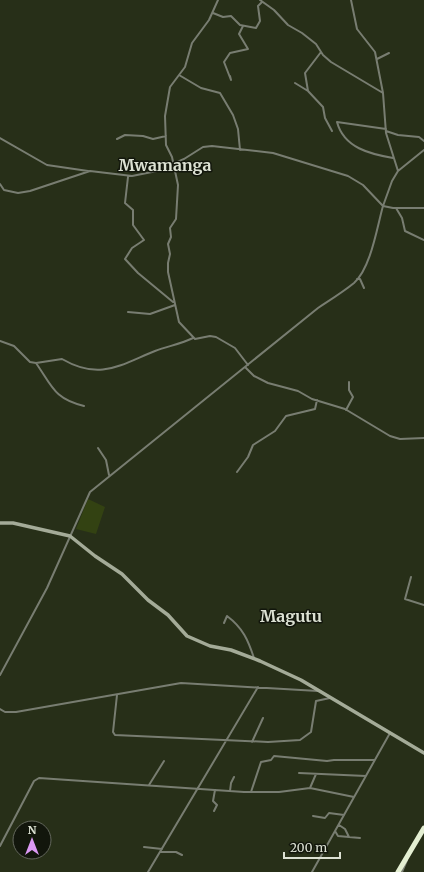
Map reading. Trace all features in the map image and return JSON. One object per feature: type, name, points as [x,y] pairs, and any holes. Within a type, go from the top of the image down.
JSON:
[{"type":"highway","points":[[398,872],[423,830]]},
{"type":"street","points":[[193,338],[180,324],[168,268],[170,257],[168,244],[171,237],[170,228],[176,219],[178,192],[174,163],[167,149],[165,116],[170,87],[185,67],[192,43],[213,13],[218,0]]},
{"type":"street","points":[[351,0],[357,29],[375,52],[377,59],[383,92],[386,130],[398,171]]},
{"type":"street","points":[[213,13],[222,17],[231,16],[243,26],[256,28],[260,21],[258,6],[261,1],[274,10],[288,25],[311,40],[321,52],[339,67],[383,92]]},
{"type":"street","points":[[230,76],[231,80],[224,62],[230,53],[248,49],[238,34],[243,26]]},
{"type":"street","points":[[308,91],[305,73],[321,52]]},
{"type":"street","points":[[377,59],[389,53]]},
{"type":"street","points":[[179,75],[201,88],[220,93],[234,115],[238,129],[240,150]]},
{"type":"street","points":[[295,83],[308,91],[323,107],[325,118],[332,131]]},
{"type":"street","points":[[393,158],[368,153],[348,142],[339,129],[337,122],[386,130],[398,136],[419,137],[424,141]]},
{"type":"street","points":[[117,139],[125,135],[143,136],[153,139],[166,136]]},
{"type":"street","points":[[0,138],[47,165],[128,176],[157,172],[206,146],[273,154],[348,176],[363,185],[383,206],[396,208],[424,208]]},
{"type":"street","points":[[0,675],[47,588],[88,494],[109,475],[357,279],[369,256],[383,206],[392,181],[398,171],[424,150]]},
{"type":"street","points":[[0,184],[4,190],[18,193],[30,191],[90,171]]},
{"type":"street","points":[[128,176],[125,203],[133,210],[133,225],[144,240],[132,248],[125,258],[138,273],[175,304]]},
{"type":"street","points":[[396,208],[402,218],[405,231],[424,240]]},
{"type":"street","points":[[357,279],[360,279],[364,288]]},
{"type":"street","points":[[128,312],[150,314],[175,304]]},
{"type":"street","points":[[0,341],[14,346],[30,362],[36,363],[60,359],[80,368],[93,370],[112,369],[157,350],[193,338],[216,337],[235,348],[248,365]]},
{"type":"street","points":[[36,363],[55,393],[72,403],[84,406]]},
{"type":"street","points":[[245,367],[254,376],[268,383],[298,391],[317,400],[346,410],[394,438],[424,438]]},
{"type":"street","points":[[346,410],[353,396],[349,390],[349,382]]},
{"type":"street","points":[[237,472],[248,457],[253,445],[275,432],[286,416],[315,409],[317,400]]},
{"type":"street","points":[[98,448],[106,460],[109,475]]},
{"type":"street","points":[[0,523],[13,523],[70,536],[95,556],[122,574],[148,600],[168,615],[187,636],[210,646],[231,650],[301,680],[391,732],[424,753]]},
{"type":"street","points":[[411,577],[406,600],[424,605]]},
{"type":"street","points":[[224,623],[227,616],[234,621],[248,638],[254,659]]},
{"type":"street","points":[[0,709],[5,712],[16,712],[188,683],[319,691]]},
{"type":"street","points":[[148,872],[258,687]]},
{"type":"street","points":[[117,695],[113,732],[115,735],[227,739],[252,742],[303,740],[311,732],[316,701],[330,698]]},
{"type":"street","points":[[252,742],[263,718]]},
{"type":"street","points":[[312,872],[391,732]]},
{"type":"street","points":[[251,792],[261,762],[271,760],[274,756],[327,761],[375,760]]},
{"type":"street","points":[[149,785],[164,761]]},
{"type":"street","points":[[299,773],[366,776]]},
{"type":"street","points":[[310,788],[316,774]]},
{"type":"street","points":[[230,791],[231,783],[234,777]]},
{"type":"street","points":[[0,846],[36,778],[251,792],[310,788],[354,797]]},
{"type":"street","points":[[214,811],[216,805],[212,801],[215,790]]},
{"type":"street","points":[[313,816],[325,818],[329,813],[344,815]]},
{"type":"street","points":[[339,825],[346,830],[349,837]]},
{"type":"street","points":[[335,831],[338,836],[360,838]]},
{"type":"street","points":[[144,847],[176,852],[182,855]]},
{"type":"street","points":[[402,872],[407,864],[407,857]]},
{"type":"green space","points":[[88,499],[105,507],[96,534],[76,529]]},
{"type":"district","name":"Mwamanga","points":[[165,165]]},
{"type":"district","name":"Magutu","points":[[291,616]]}]
